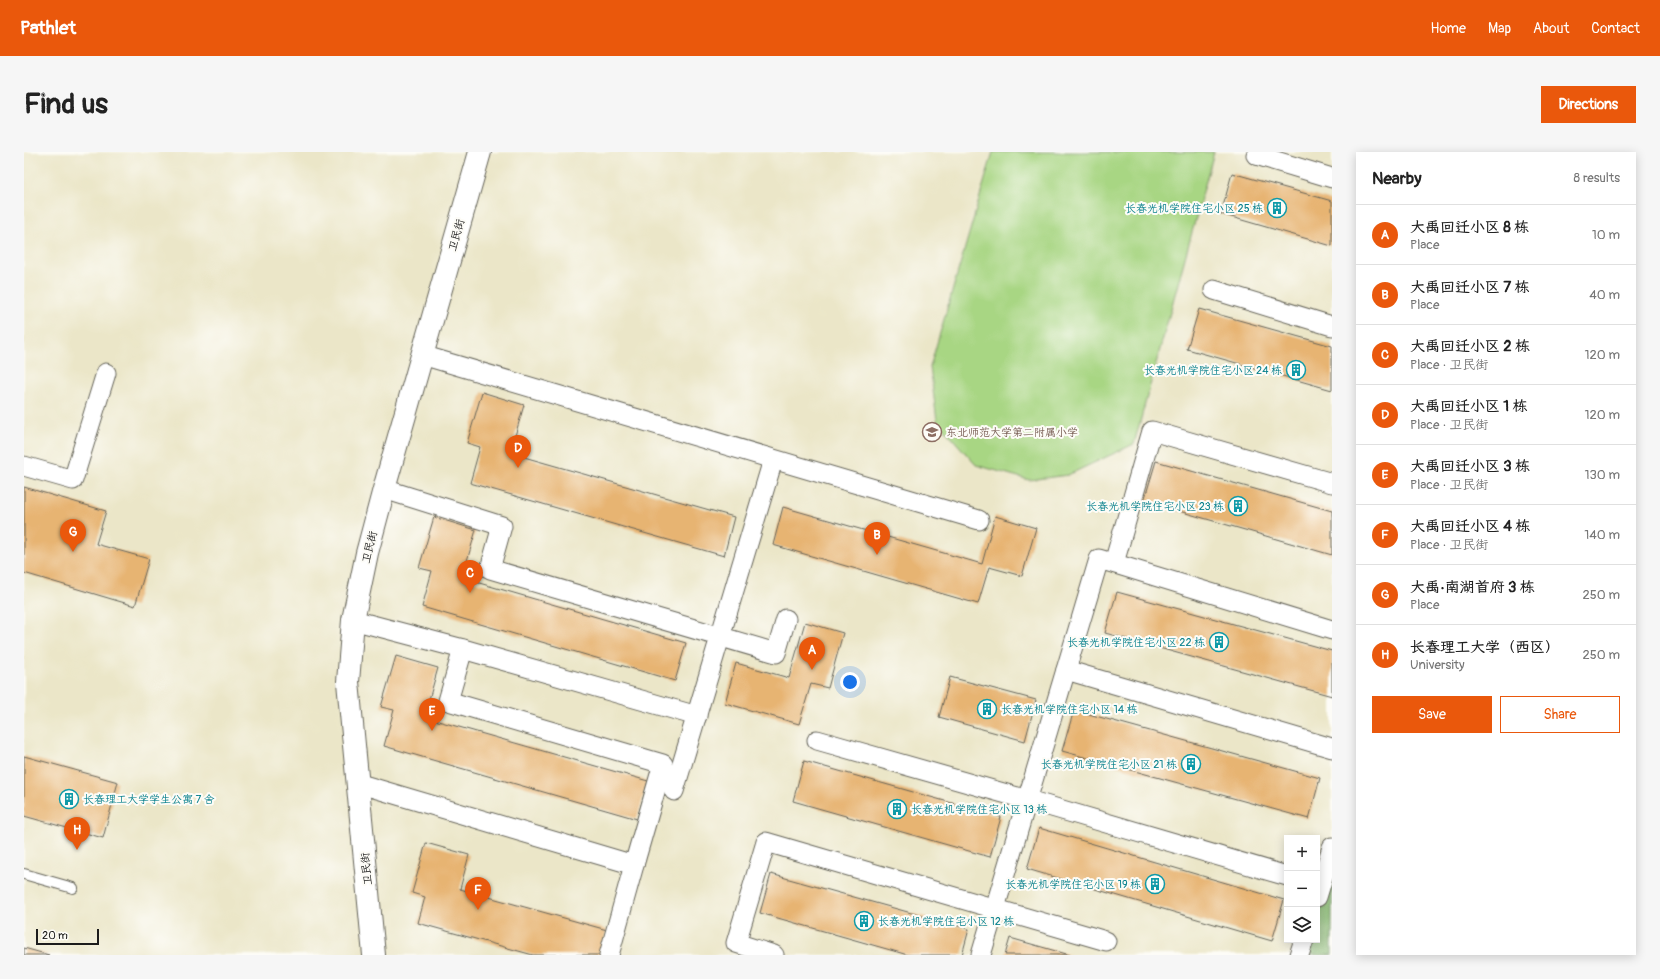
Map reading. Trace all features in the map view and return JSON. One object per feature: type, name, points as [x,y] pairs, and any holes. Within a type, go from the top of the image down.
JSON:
[{"type":"street","name":"卫民街","points":[[374,955],[348,682],[353,620],[367,553],[384,489],[480,152]]},
{"type":"street","points":[[1256,155],[1332,178]]},
{"type":"street","points":[[1214,290],[1332,326]]},
{"type":"street","points":[[422,355],[979,520]]},
{"type":"street","points":[[24,466],[73,480],[106,373]]},
{"type":"street","points":[[1114,563],[1152,431],[1332,483]]},
{"type":"street","points":[[674,791],[774,460]]},
{"type":"street","points":[[384,489],[502,526],[490,569],[776,653],[786,619]]},
{"type":"street","points":[[981,955],[1099,559],[1332,630]]},
{"type":"street","points":[[353,620],[696,716]]},
{"type":"street","points":[[463,650],[448,701],[664,764],[609,955]]},
{"type":"street","points":[[1066,670],[1332,748]]},
{"type":"street","points":[[817,740],[1284,875]]},
{"type":"street","points":[[358,783],[634,865]]},
{"type":"street","points":[[774,955],[736,944],[766,842],[1106,942]]},
{"type":"street","points":[[1320,883],[1332,847]]},
{"type":"street","points":[[1299,955],[1303,943]]},
{"type":"lane","points":[[24,874],[73,888]]},
{"type":"green space","points":[[993,152],[1214,152],[1134,444],[1068,475],[1029,480],[976,465],[937,421],[930,367]]},
{"type":"green space","points":[[1332,847],[1332,955],[1299,955],[1303,943],[1320,943],[1320,887]]},
{"type":"building","name":"长春光机学院住宅小区 25 栋","points":[[1232,173],[1332,201],[1332,246],[1221,214]]},
{"type":"building","name":"长春光机学院住宅小区 24 栋","points":[[1199,309],[1332,346],[1332,390],[1187,349]]},
{"type":"building","points":[[482,392],[524,405],[510,453],[734,517],[724,556],[470,483],[480,447],[467,443]]},
{"type":"building","name":"长春光机学院住宅小区 23 栋","points":[[1156,461],[1332,511],[1332,555],[1144,501]]},
{"type":"building","points":[[24,487],[106,511],[96,544],[149,559],[135,606],[24,573]]},
{"type":"building","points":[[783,507],[982,564],[995,516],[1036,528],[1022,576],[989,567],[978,604],[773,545]]},
{"type":"building","points":[[434,517],[476,530],[462,578],[686,643],[675,681],[422,607],[432,571],[419,568]]},
{"type":"building","name":"长春光机学院住宅小区 22 栋","points":[[1117,592],[1332,651],[1332,696],[1105,633]]},
{"type":"building","points":[[805,622],[843,633],[828,688],[811,684],[799,724],[725,703],[736,663],[789,678]]},
{"type":"building","points":[[396,656],[438,668],[424,717],[648,781],[637,819],[384,746],[394,710],[381,707]]},
{"type":"building","name":"长春光机学院住宅小区 14 栋","points":[[950,677],[1036,700],[1025,741],[939,717]]},
{"type":"building","name":"长春光机学院住宅小区 21 栋","points":[[1074,710],[1320,778],[1309,819],[1062,751]]},
{"type":"building","name":"长春理工大学学生公寓 7 舍","points":[[24,756],[118,782],[103,838],[24,816]]},
{"type":"building","name":"长春光机学院住宅小区 13 栋","points":[[804,761],[1001,817],[990,857],[793,801]]},
{"type":"building","name":"长春光机学院住宅小区 19 栋","points":[[1039,828],[1284,900],[1272,941],[1027,869]]},
{"type":"building","points":[[426,843],[469,855],[460,889],[607,930],[600,955],[533,955],[418,923],[425,897],[412,893]]},
{"type":"building","name":"长春光机学院住宅小区 12 栋","points":[[771,874],[969,929],[962,955],[908,955],[760,913]]},
{"type":"building","points":[[1010,938],[1070,955],[1005,955]]},
{"type":"building","points":[[24,948],[49,955],[24,955]]},
{"type":"place","name":"长春光机学院住宅小区 25 栋","points":[[1277,208]]},
{"type":"place","name":"长春光机学院住宅小区 24 栋","points":[[1296,370]]},
{"type":"place","name":"东北师范大学第二附属小学","points":[[932,432]]},
{"type":"place","name":"大禹回迁小区 1 栋","points":[[518,468]]},
{"type":"place","name":"长春光机学院住宅小区 23 栋","points":[[1238,506]]},
{"type":"place","name":"大禹·南湖首府 3 栋","points":[[73,552]]},
{"type":"place","name":"大禹回迁小区 7 栋","points":[[877,555]]},
{"type":"place","name":"大禹回迁小区 2 栋","points":[[470,593]]},
{"type":"place","name":"长春光机学院住宅小区 22 栋","points":[[1219,642]]},
{"type":"place","name":"大禹回迁小区 8 栋","points":[[812,670]]},
{"type":"place","name":"长春光机学院住宅小区 14 栋","points":[[987,709]]},
{"type":"place","name":"大禹回迁小区 3 栋","points":[[432,731]]},
{"type":"place","name":"长春光机学院住宅小区 21 栋","points":[[1191,764]]},
{"type":"place","name":"长春理工大学学生公寓 7 舍","points":[[69,799]]},
{"type":"place","name":"长春光机学院住宅小区 13 栋","points":[[897,809]]},
{"type":"place","name":"长春理工大学（西区）","points":[[77,850]]},
{"type":"place","name":"长春光机学院住宅小区 19 栋","points":[[1155,884]]},
{"type":"place","name":"大禹回迁小区 4 栋","points":[[478,910]]},
{"type":"place","name":"长春光机学院住宅小区 12 栋","points":[[864,921]]}]
